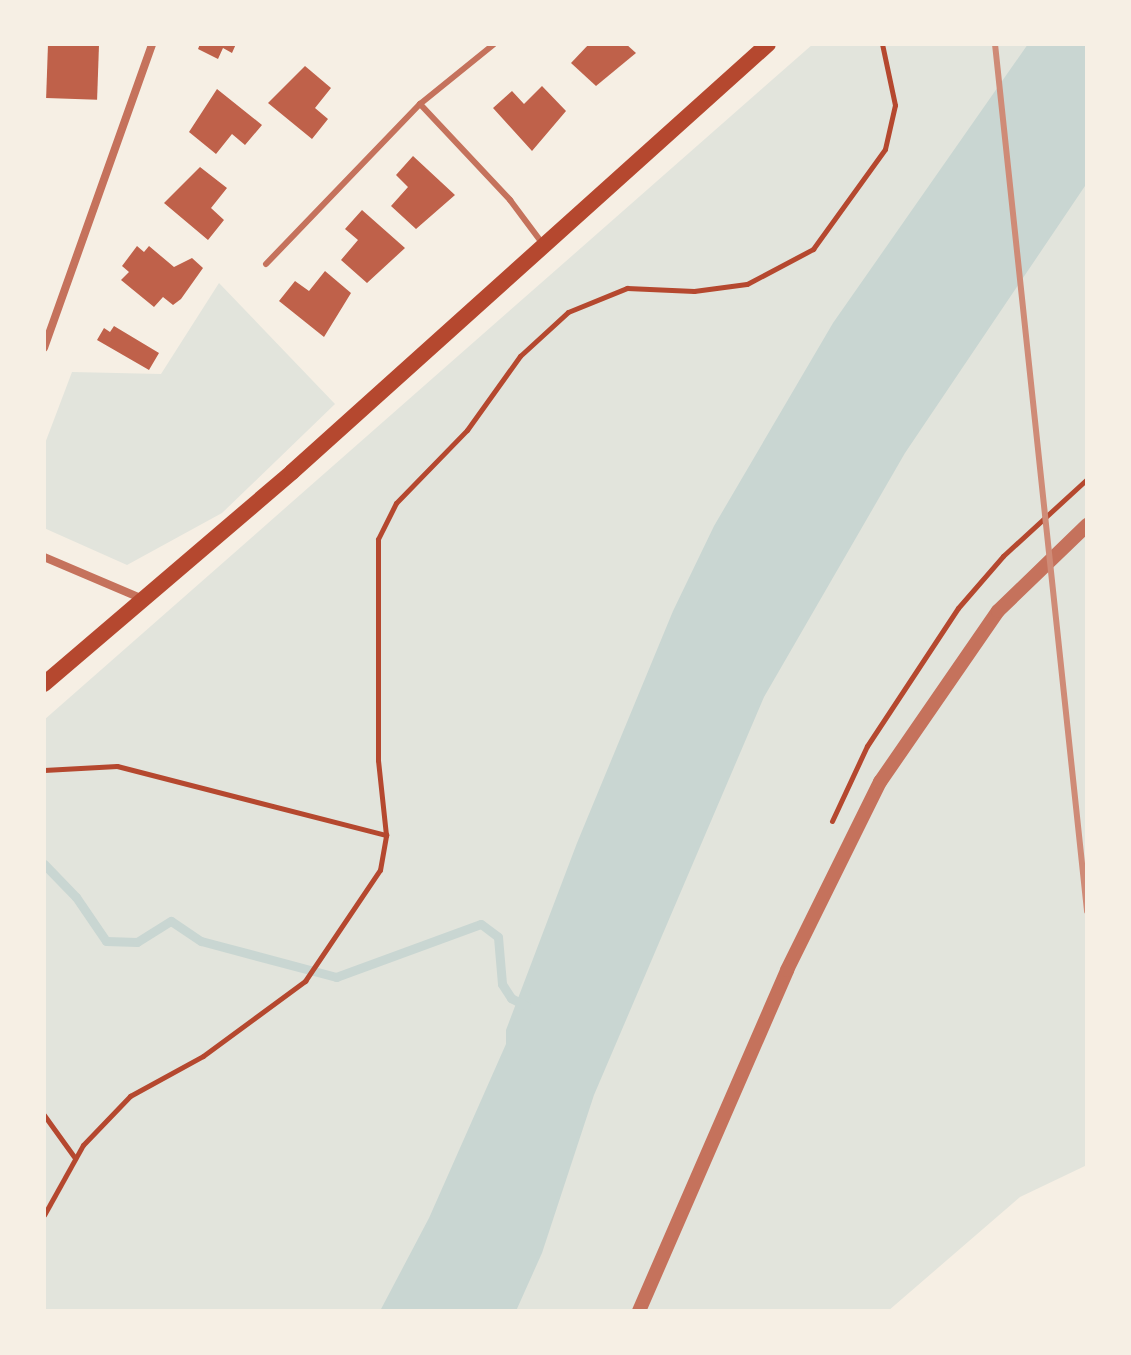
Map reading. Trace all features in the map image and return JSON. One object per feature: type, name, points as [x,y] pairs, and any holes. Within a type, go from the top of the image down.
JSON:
[{"type":"main road","points":[[44,684],[144,599],[768,44]]},
{"type":"street","points":[[44,348],[152,44]]},
{"type":"street","points":[[639,1311],[787,970],[880,782],[998,611],[1087,525]]},
{"type":"street","points":[[44,557],[144,599]]},
{"type":"lane","points":[[266,264],[420,104],[494,44]]},
{"type":"lane","points":[[420,104],[510,200],[544,245]]},
{"type":"path","points":[[44,1215],[75,1158],[130,1096],[203,1056],[305,981],[328,943],[373,883],[386,835],[376,681],[382,523],[467,430],[513,365],[568,312],[627,288],[694,291],[747,284],[813,249],[885,149],[895,105],[882,44]]},
{"type":"path","points":[[44,770],[117,766],[386,835]]},
{"type":"path","points":[[44,1115],[75,1158]]},
{"type":"shaded area","points":[[813,44],[1087,44],[1087,1165],[1020,1197],[888,1311],[44,1311],[44,720]]},
{"type":"shaded area","points":[[1028,44],[1087,44],[1087,183],[905,453],[764,697],[594,1095],[542,1253],[516,1311],[380,1311],[429,1218],[506,1044],[506,1030],[577,843],[673,611],[714,526],[833,323]]},
{"type":"shaded area","points":[[219,283],[335,404],[222,513],[127,565],[44,528],[44,446],[72,372],[161,374]]},
{"type":"building","points":[[48,44],[99,46],[97,100],[46,98]]},
{"type":"building","points":[[200,44],[236,44],[232,53],[223,48],[218,59],[198,49]]},
{"type":"building","points":[[589,44],[626,44],[636,53],[596,86],[571,63]]},
{"type":"building","points":[[305,66],[331,88],[315,108],[328,119],[312,139],[268,103]]},
{"type":"building","points":[[542,86],[566,111],[532,151],[493,108],[512,91],[524,104]]},
{"type":"building","points":[[217,89],[262,125],[245,145],[232,134],[216,154],[189,132]]},
{"type":"building","points":[[413,156],[455,195],[416,229],[391,206],[408,187],[396,175]]},
{"type":"building","points":[[200,167],[227,188],[211,208],[224,220],[208,240],[164,203]]},
{"type":"building","points":[[362,210],[405,248],[367,283],[341,260],[358,240],[345,229]]},
{"type":"building","points":[[137,246],[144,252],[149,246],[174,267],[192,258],[203,268],[181,299],[173,305],[163,297],[154,307],[121,280],[129,272],[122,266]]},
{"type":"building","points":[[325,271],[351,293],[324,337],[279,301],[295,281],[309,291]]},
{"type":"building","points":[[114,326],[159,353],[149,370],[97,340],[104,328],[110,332]]},
{"type":"waterway","points":[[44,864],[76,897],[106,941],[137,942],[171,921],[201,941],[336,977],[481,924],[498,937],[502,984],[511,998],[526,1006]]},
{"type":"railway","points":[[995,44],[1087,911]]}]
